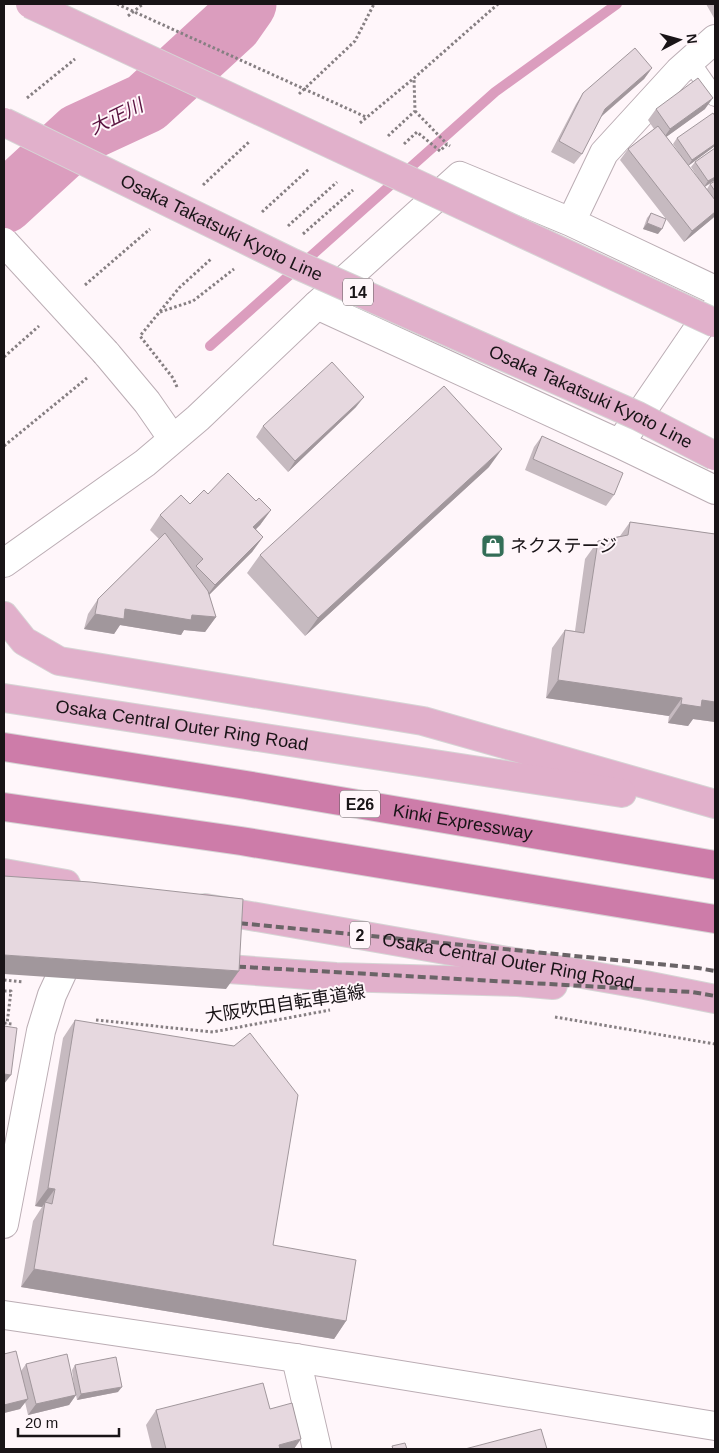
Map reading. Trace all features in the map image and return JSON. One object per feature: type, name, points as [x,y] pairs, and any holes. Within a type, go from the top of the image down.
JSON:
[{"type":"highway","name":"Kinki Expressway","points":[[4,747],[237,783],[715,865]]},
{"type":"highway","points":[[4,807],[241,841],[715,919]]},
{"type":"main road","points":[[30,4],[715,323]]},
{"type":"main road","name":"Osaka Takatsuki Kyoto Line","points":[[4,122],[293,264],[638,416],[715,456]]},
{"type":"main road","points":[[4,616],[24,641],[59,661],[423,721],[715,806]]},
{"type":"main road","name":"Osaka Central Outer Ring Road","points":[[4,698],[715,806]]},
{"type":"main road","points":[[4,873],[91,888]]},
{"type":"main road","name":"Osaka Central Outer Ring Road","points":[[179,903],[645,984],[715,999]]},
{"type":"main road","points":[[42,953],[80,957]]},
{"type":"main road","points":[[179,965],[336,977],[518,982],[612,992],[645,984]]},
{"type":"street","points":[[572,222],[604,153],[679,71],[715,40]]},
{"type":"street","points":[[4,564],[145,463],[172,438],[198,418],[317,305],[460,176],[572,222],[715,290]]},
{"type":"street","points":[[4,242],[98,364],[147,402],[172,438]]},
{"type":"street","points":[[317,305],[620,444],[715,490]]},
{"type":"street","points":[[620,444],[698,329],[715,310]]},
{"type":"street","points":[[4,1224],[41,1031],[52,995],[80,957]]},
{"type":"street","points":[[4,1315],[296,1358],[715,1426]]},
{"type":"street","points":[[296,1358],[317,1449]]},
{"type":"lane","points":[[690,61],[715,97]]},
{"type":"path","points":[[117,4],[366,118]]},
{"type":"path","points":[[358,124],[414,78],[498,4]]},
{"type":"path","points":[[414,78],[415,111],[447,144],[456,150]]},
{"type":"path","points":[[387,137],[415,111]]},
{"type":"path","points":[[418,132],[440,151],[447,144]]},
{"type":"path","points":[[258,216],[315,163]]},
{"type":"path","points":[[281,231],[338,181]]},
{"type":"path","points":[[181,394],[173,378],[140,336],[179,288],[215,255]]},
{"type":"path","points":[[159,313],[193,301],[237,266]]},
{"type":"path","points":[[4,446],[98,364]]},
{"type":"path","points":[[4,990],[11,991],[7,1024]]},
{"type":"path","name":"大阪吹田自転車道線","points":[[96,1020],[213,1032],[334,1009]]},
{"type":"path","points":[[551,1017],[715,1044]]},
{"type":"building","points":[[635,48],[652,68],[605,109],[582,154],[559,141],[583,93]]},
{"type":"building","points":[[698,78],[713,98],[670,129],[656,109]]},
{"type":"building","points":[[713,113],[715,116],[715,144],[692,160],[677,138]]},
{"type":"building","points":[[658,126],[715,200],[715,212],[692,231],[628,149]]},
{"type":"building","points":[[715,148],[715,177],[708,181],[695,162]]},
{"type":"building","points":[[715,181],[715,191],[710,184]]},
{"type":"building","points":[[651,213],[666,219],[662,229],[647,223]]},
{"type":"building","points":[[332,362],[364,397],[295,461],[263,426]]},
{"type":"building","points":[[444,386],[502,449],[318,618],[260,555]]},
{"type":"building","points":[[542,436],[623,473],[614,495],[533,459]]},
{"type":"building","points":[[228,473],[256,501],[259,498],[271,510],[253,527],[263,537],[215,585],[196,566],[203,559],[160,515],[181,495],[190,504],[204,490],[208,494]]},
{"type":"building","points":[[630,522],[715,534],[715,702],[702,700],[701,707],[681,704],[682,698],[558,680],[565,630],[584,633],[598,541],[628,535]]},
{"type":"building","points":[[165,533],[208,591],[216,617],[192,615],[191,620],[125,609],[124,619],[95,614],[98,599]]},
{"type":"building","points":[[4,876],[90,882],[243,899],[239,971],[4,955]]},
{"type":"building","points":[[75,1020],[234,1046],[250,1033],[298,1095],[273,1245],[356,1260],[346,1321],[34,1269],[45,1202],[52,1204],[55,1189],[48,1188]]},
{"type":"building","points":[[4,1026],[17,1028],[11,1075],[4,1074]]},
{"type":"building","points":[[16,1351],[28,1399],[4,1405],[4,1354]]},
{"type":"building","points":[[67,1354],[76,1395],[36,1404],[26,1364]]},
{"type":"building","points":[[116,1357],[122,1387],[81,1394],[75,1365]]},
{"type":"building","points":[[263,1383],[270,1409],[292,1403],[301,1439],[279,1445],[280,1449],[166,1449],[156,1410]]},
{"type":"building","points":[[541,1429],[547,1449],[465,1449]]},
{"type":"building","points":[[405,1443],[407,1449],[393,1449],[392,1446]]},
{"type":"waterway","name":"大正川","points":[[4,203],[79,134],[146,103],[232,24],[246,4]]},
{"type":"waterway","points":[[210,346],[495,92],[617,4]]},
{"type":"railway","points":[[228,922],[715,971]]},
{"type":"railway","points":[[226,966],[692,992],[715,996]]},
{"type":"place","name":"ネクステージ","points":[[493,546]]}]
